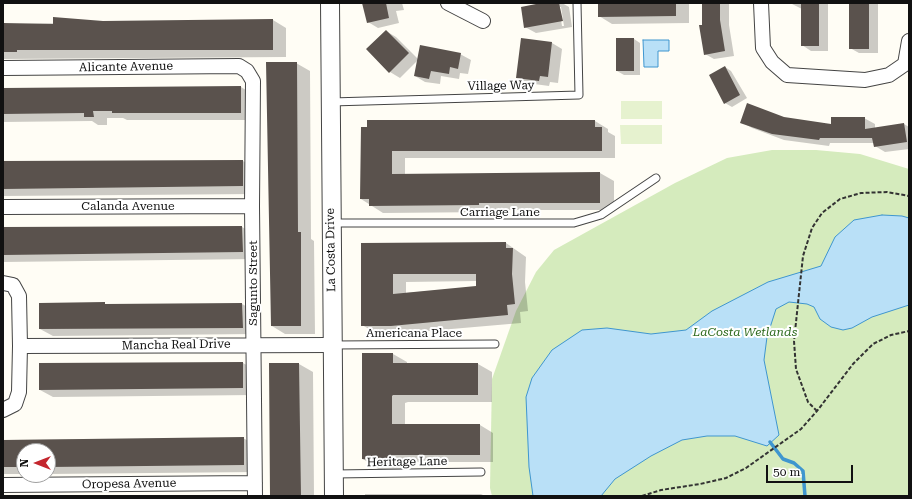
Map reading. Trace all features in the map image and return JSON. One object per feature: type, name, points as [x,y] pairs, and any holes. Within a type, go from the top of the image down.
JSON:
[{"type":"street","name":"La Costa Drive","points":[[330,3],[334,496]]},
{"type":"street","points":[[448,3],[483,21]]},
{"type":"street","points":[[761,3],[763,48],[772,62],[787,76],[865,80],[889,75],[905,64],[909,41]]},
{"type":"street","name":"Alicante Avenue","points":[[3,68],[239,66],[247,71]]},
{"type":"street","name":"Sagunto Street","points":[[247,71],[253,81],[252,206],[255,489]]},
{"type":"street","name":"Calanda Avenue","points":[[3,206],[252,206]]},
{"type":"street","points":[[3,283],[13,285],[19,296],[20,346],[19,392],[15,404],[3,410]]},
{"type":"street","name":"Mancha Real Drive","points":[[20,346],[253,344],[332,345]]},
{"type":"street","name":"Oropesa Avenue","points":[[3,485],[255,489]]},
{"type":"lane","name":"Village Way","points":[[331,102],[579,95],[577,3]]},
{"type":"lane","name":"Carriage Lane","points":[[331,223],[574,223],[601,215],[656,178]]},
{"type":"lane","name":"Americana Place","points":[[332,345],[495,344]]},
{"type":"lane","name":"Heritage Lane","points":[[334,474],[480,472]]},
{"type":"path","points":[[817,411],[808,402],[796,370],[794,341],[803,256],[812,228],[822,213],[840,200],[861,193],[887,192],[909,196]]},
{"type":"path","points":[[642,496],[661,490],[726,478],[746,468],[801,429],[817,411],[853,364],[873,344],[891,335],[909,330]]},
{"type":"green space","points":[[621,101],[662,101],[662,119],[621,119]]},
{"type":"green space","points":[[620,125],[662,125],[662,144],[621,144]]},
{"type":"green space","name":"LaCosta Wetlands","points":[[772,150],[816,150],[860,154],[909,169],[909,496],[492,496],[490,488],[492,379],[516,311],[536,272],[554,250],[675,183],[727,158]]},
{"type":"water","points":[[643,40],[669,40],[669,51],[658,51],[658,67],[644,67]]},
{"type":"water","points":[[882,215],[902,216],[909,218],[909,305],[872,317],[852,328],[843,330],[831,327],[820,319],[814,307],[807,304],[789,302],[776,309],[767,337],[764,360],[779,435],[767,446],[735,436],[707,436],[682,440],[651,456],[615,479],[601,496],[533,496],[529,467],[526,397],[532,378],[552,350],[582,330],[607,328],[651,334],[686,330],[712,311],[768,282],[821,266],[835,237],[854,220]]},
{"type":"building","points":[[362,3],[386,3],[389,18],[367,23]]},
{"type":"building","points":[[541,3],[559,3],[563,21],[524,28],[521,7]]},
{"type":"building","points":[[598,3],[676,3],[676,16],[598,17]]},
{"type":"building","points":[[702,3],[720,3],[720,20],[725,51],[704,55],[699,25],[702,25]]},
{"type":"building","points":[[801,3],[819,3],[819,46],[801,46]]},
{"type":"building","points":[[849,3],[869,3],[869,49],[849,49]]},
{"type":"building","points":[[53,17],[103,21],[273,19],[273,50],[17,50],[17,52],[3,52],[3,23],[53,24]]},
{"type":"building","points":[[386,30],[409,53],[389,73],[366,49]]},
{"type":"building","points":[[521,38],[552,42],[548,77],[540,76],[539,81],[516,78]]},
{"type":"building","points":[[616,38],[634,38],[634,71],[616,71]]},
{"type":"building","points":[[420,45],[461,53],[458,69],[450,67],[449,74],[431,71],[429,79],[414,76]]},
{"type":"building","points":[[266,62],[297,62],[298,232],[301,232],[301,326],[271,326]]},
{"type":"building","points":[[725,66],[740,95],[724,104],[709,75]]},
{"type":"building","points":[[241,86],[241,113],[112,113],[112,111],[93,111],[94,117],[84,117],[84,113],[3,114],[3,88]]},
{"type":"building","points":[[747,103],[784,117],[831,124],[831,117],[865,117],[865,129],[904,123],[907,142],[874,147],[872,138],[820,138],[819,140],[772,134],[740,123]]},
{"type":"building","points":[[367,120],[595,120],[595,127],[602,127],[602,151],[392,151],[392,174],[600,172],[600,203],[479,203],[479,205],[369,206],[369,199],[360,199],[361,127],[367,127]]},
{"type":"building","points":[[243,160],[243,186],[3,189],[3,161]]},
{"type":"building","points":[[242,226],[243,252],[3,255],[3,227]]},
{"type":"building","points":[[506,242],[506,248],[513,248],[512,274],[515,304],[507,305],[508,315],[391,326],[361,326],[361,243]],"holes":[[[393,274],[476,274],[476,286],[393,294]]]},
{"type":"building","points":[[105,302],[105,304],[242,303],[243,328],[39,329],[39,303]]},
{"type":"building","points":[[362,353],[393,353],[393,363],[478,363],[478,395],[393,395],[392,424],[480,424],[480,455],[392,455],[392,466],[371,466],[371,460],[362,459]]},
{"type":"building","points":[[243,362],[243,388],[39,390],[39,363]]},
{"type":"building","points":[[269,363],[299,363],[301,496],[270,496]]},
{"type":"building","points":[[244,437],[244,465],[56,467],[56,443],[16,443],[16,467],[3,467],[3,440]]},
{"type":"waterway","points":[[770,442],[783,459],[794,463],[803,471],[805,496]]}]
